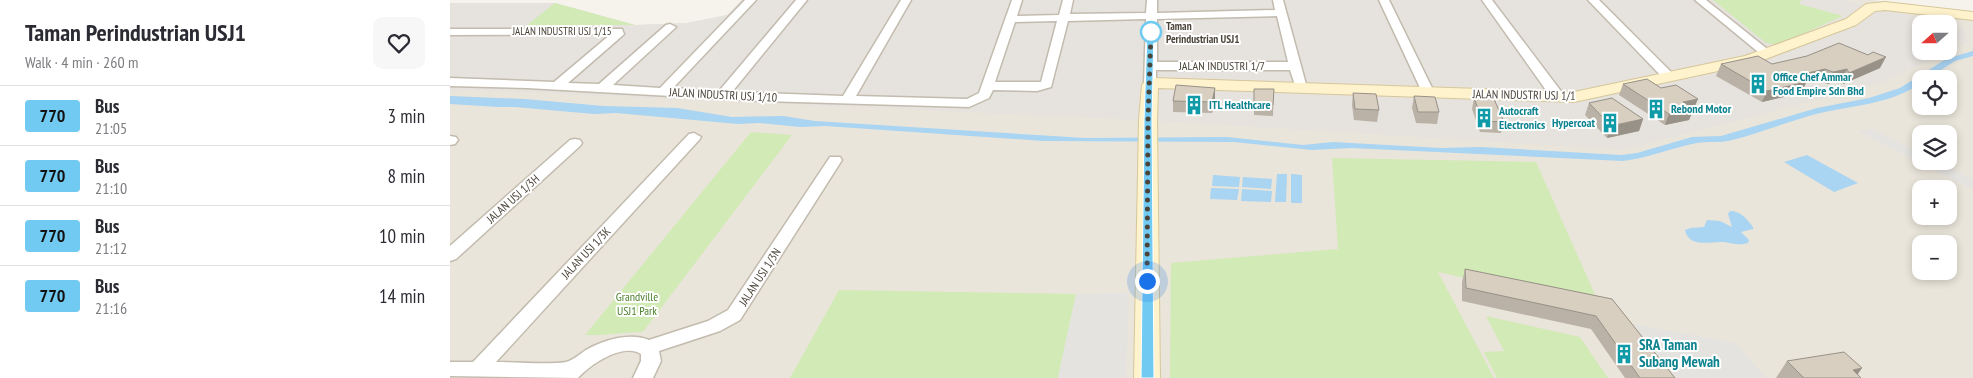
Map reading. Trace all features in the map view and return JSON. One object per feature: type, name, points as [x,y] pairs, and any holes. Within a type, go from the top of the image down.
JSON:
[{"type":"street","points":[[663,92],[751,0]]},
{"type":"street","points":[[722,95],[802,0]]},
{"type":"street","points":[[847,100],[906,0]]},
{"type":"street","points":[[1017,0],[988,86],[1037,87],[1047,84],[1068,0]]},
{"type":"street","points":[[1147,378],[1148,139],[1152,0]]},
{"type":"street","points":[[1278,0],[1301,88]]},
{"type":"street","points":[[1384,0],[1428,92]]},
{"type":"street","points":[[1487,0],[1558,97]]},
{"type":"street","points":[[1593,0],[1669,77]]},
{"type":"street","points":[[1700,0],[1768,54]]},
{"type":"street","name":"JALAN INDUSTRI USJ 1/1","points":[[1150,85],[1158,82],[1574,97],[1749,60],[1851,22],[1871,7],[1885,6],[1968,16]]},
{"type":"street","points":[[1011,19],[1281,13]]},
{"type":"street","points":[[601,89],[670,27]]},
{"type":"street","name":"JALAN INDUSTRI USJ 1/15","points":[[450,32],[618,30],[618,34],[556,86]]},
{"type":"street","name":"JALAN INDUSTRI 1/7","points":[[1150,66],[1295,66]]},
{"type":"street","name":"JALAN INDUSTRI USJ 1/10","points":[[450,82],[962,104],[980,98],[988,86]]},
{"type":"street","name":"JALAN USJ 1/3K","points":[[478,369],[694,137]]},
{"type":"street","name":"JALAN USJ 1/3H","points":[[450,255],[575,143]]},
{"type":"street","name":"JALAN USJ 1/3N","points":[[648,348],[714,326],[734,315],[835,160]]},
{"type":"street","points":[[452,372],[478,369],[568,374],[582,360],[612,346],[632,344],[648,348],[652,356],[650,366],[643,378]]},
{"type":"shaded area","points":[[742,0],[1873,0],[1973,13],[1973,378],[450,378],[450,3],[555,3],[635,25],[687,23],[727,15]]},
{"type":"shaded area","points":[[742,0],[1843,0],[1912,16],[1912,60],[1929,60],[1884,82],[1624,150],[1162,121],[473,90],[450,91],[450,3],[555,3],[635,25],[687,23],[727,15]]},
{"type":"shaded area","points":[[1958,26],[1962,27],[1969,41],[1958,46]]},
{"type":"shaded area","points":[[1871,128],[1912,148],[1912,159],[1859,132]]},
{"type":"shaded area","points":[[1934,170],[1955,170],[1973,179],[1973,190],[1957,182],[1957,180]]},
{"type":"shaded area","points":[[1129,293],[1126,378],[1058,378],[1076,294]]},
{"type":"shaded area","points":[[1633,324],[1735,343],[1767,378],[1675,378]]},
{"type":"green space","points":[[1713,0],[1801,0],[1799,4],[1843,16],[1777,45],[1766,43]]},
{"type":"green space","points":[[555,3],[635,25],[527,25]]},
{"type":"green space","name":"Grandville USJ1 Park","points":[[751,132],[792,135],[643,332],[585,335]]},
{"type":"green space","points":[[1332,158],[1536,162],[1601,308],[1438,272],[1494,378],[1170,378],[1171,263],[1338,249]]},
{"type":"green space","points":[[839,290],[1076,294],[1058,378],[790,378]]},
{"type":"green space","points":[[1486,316],[1580,337],[1608,378],[1497,378],[1484,352],[1504,351]]},
{"type":"water","points":[[1973,51],[1973,56],[1955,61],[1941,70],[1929,70],[1944,60],[1958,60],[1958,55]]},
{"type":"water","points":[[1912,80],[1912,88],[1884,100],[1816,114],[1728,141],[1697,143],[1642,158],[1623,161],[1351,148],[1312,150],[1234,142],[1044,141],[825,126],[800,127],[759,123],[738,124],[616,113],[594,114],[515,107],[450,104],[450,96],[525,99],[603,106],[677,108],[732,117],[783,116],[815,121],[1085,138],[1227,137],[1303,145],[1333,142],[1441,148],[1481,147],[1621,155],[1637,153],[1692,137],[1721,136],[1817,108],[1869,98],[1900,88]]},
{"type":"water","points":[[1807,155],[1858,183],[1834,192],[1784,162]]},
{"type":"water","points":[[1277,174],[1287,174],[1286,202],[1275,202]]},
{"type":"water","points":[[1291,174],[1302,175],[1302,203],[1291,203]]},
{"type":"water","points":[[1213,175],[1240,177],[1239,187],[1212,186]]},
{"type":"water","points":[[1243,177],[1272,179],[1271,189],[1242,187]]},
{"type":"water","points":[[1211,188],[1239,189],[1237,200],[1210,199]]},
{"type":"water","points":[[1242,189],[1272,191],[1271,202],[1241,201]]},
{"type":"water","points":[[1730,211],[1741,214],[1753,227],[1753,229],[1741,232],[1749,240],[1748,243],[1701,243],[1691,240],[1687,236],[1685,230],[1704,227],[1707,220],[1720,221],[1732,227],[1728,214]]},
{"type":"building","points":[[1839,43],[1868,55],[1873,52],[1886,57],[1849,73],[1847,69],[1833,72],[1825,69],[1795,76],[1806,82],[1767,91],[1721,64],[1758,56],[1772,64],[1807,56]]},
{"type":"building","points":[[1647,79],[1661,88],[1676,85],[1698,99],[1683,102],[1693,108],[1669,114],[1623,84]]},
{"type":"building","points":[[1176,85],[1215,88],[1212,102],[1173,101]]},
{"type":"building","points":[[1254,89],[1274,89],[1273,105],[1254,104]]},
{"type":"building","points":[[1353,93],[1376,94],[1379,110],[1355,109]]},
{"type":"building","points":[[1414,96],[1435,97],[1439,112],[1418,112]]},
{"type":"building","points":[[1474,98],[1494,99],[1504,122],[1483,121]]},
{"type":"building","points":[[1612,98],[1643,119],[1611,126],[1589,103]]},
{"type":"building","points":[[1465,269],[1612,299],[1675,378],[1640,378],[1596,316],[1466,288]]},
{"type":"building","points":[[1844,352],[1862,368],[1853,370],[1861,378],[1804,378],[1787,361]]},
{"type":"bus line","name":"770","points":[[1147,378],[1148,120],[1151,32]]},
{"type":"place","name":"Taman Perindustrian USJ1","points":[[1151,32]]},
{"type":"place","name":"Office Chef Ammar Food Empire Sdn Bhd","points":[[1758,84]]},
{"type":"place","name":"ITL Healthcare","points":[[1194,105]]},
{"type":"place","name":"Rebond Motor","points":[[1656,109]]},
{"type":"place","name":"Autocraft Electronics","points":[[1484,118]]},
{"type":"place","name":"Hypercoat","points":[[1610,123]]},
{"type":"place","name":"SRA Taman Subang Mewah","points":[[1624,354]]},
{"type":"route","points":[[1147,281],[1148,120],[1151,32]]}]
